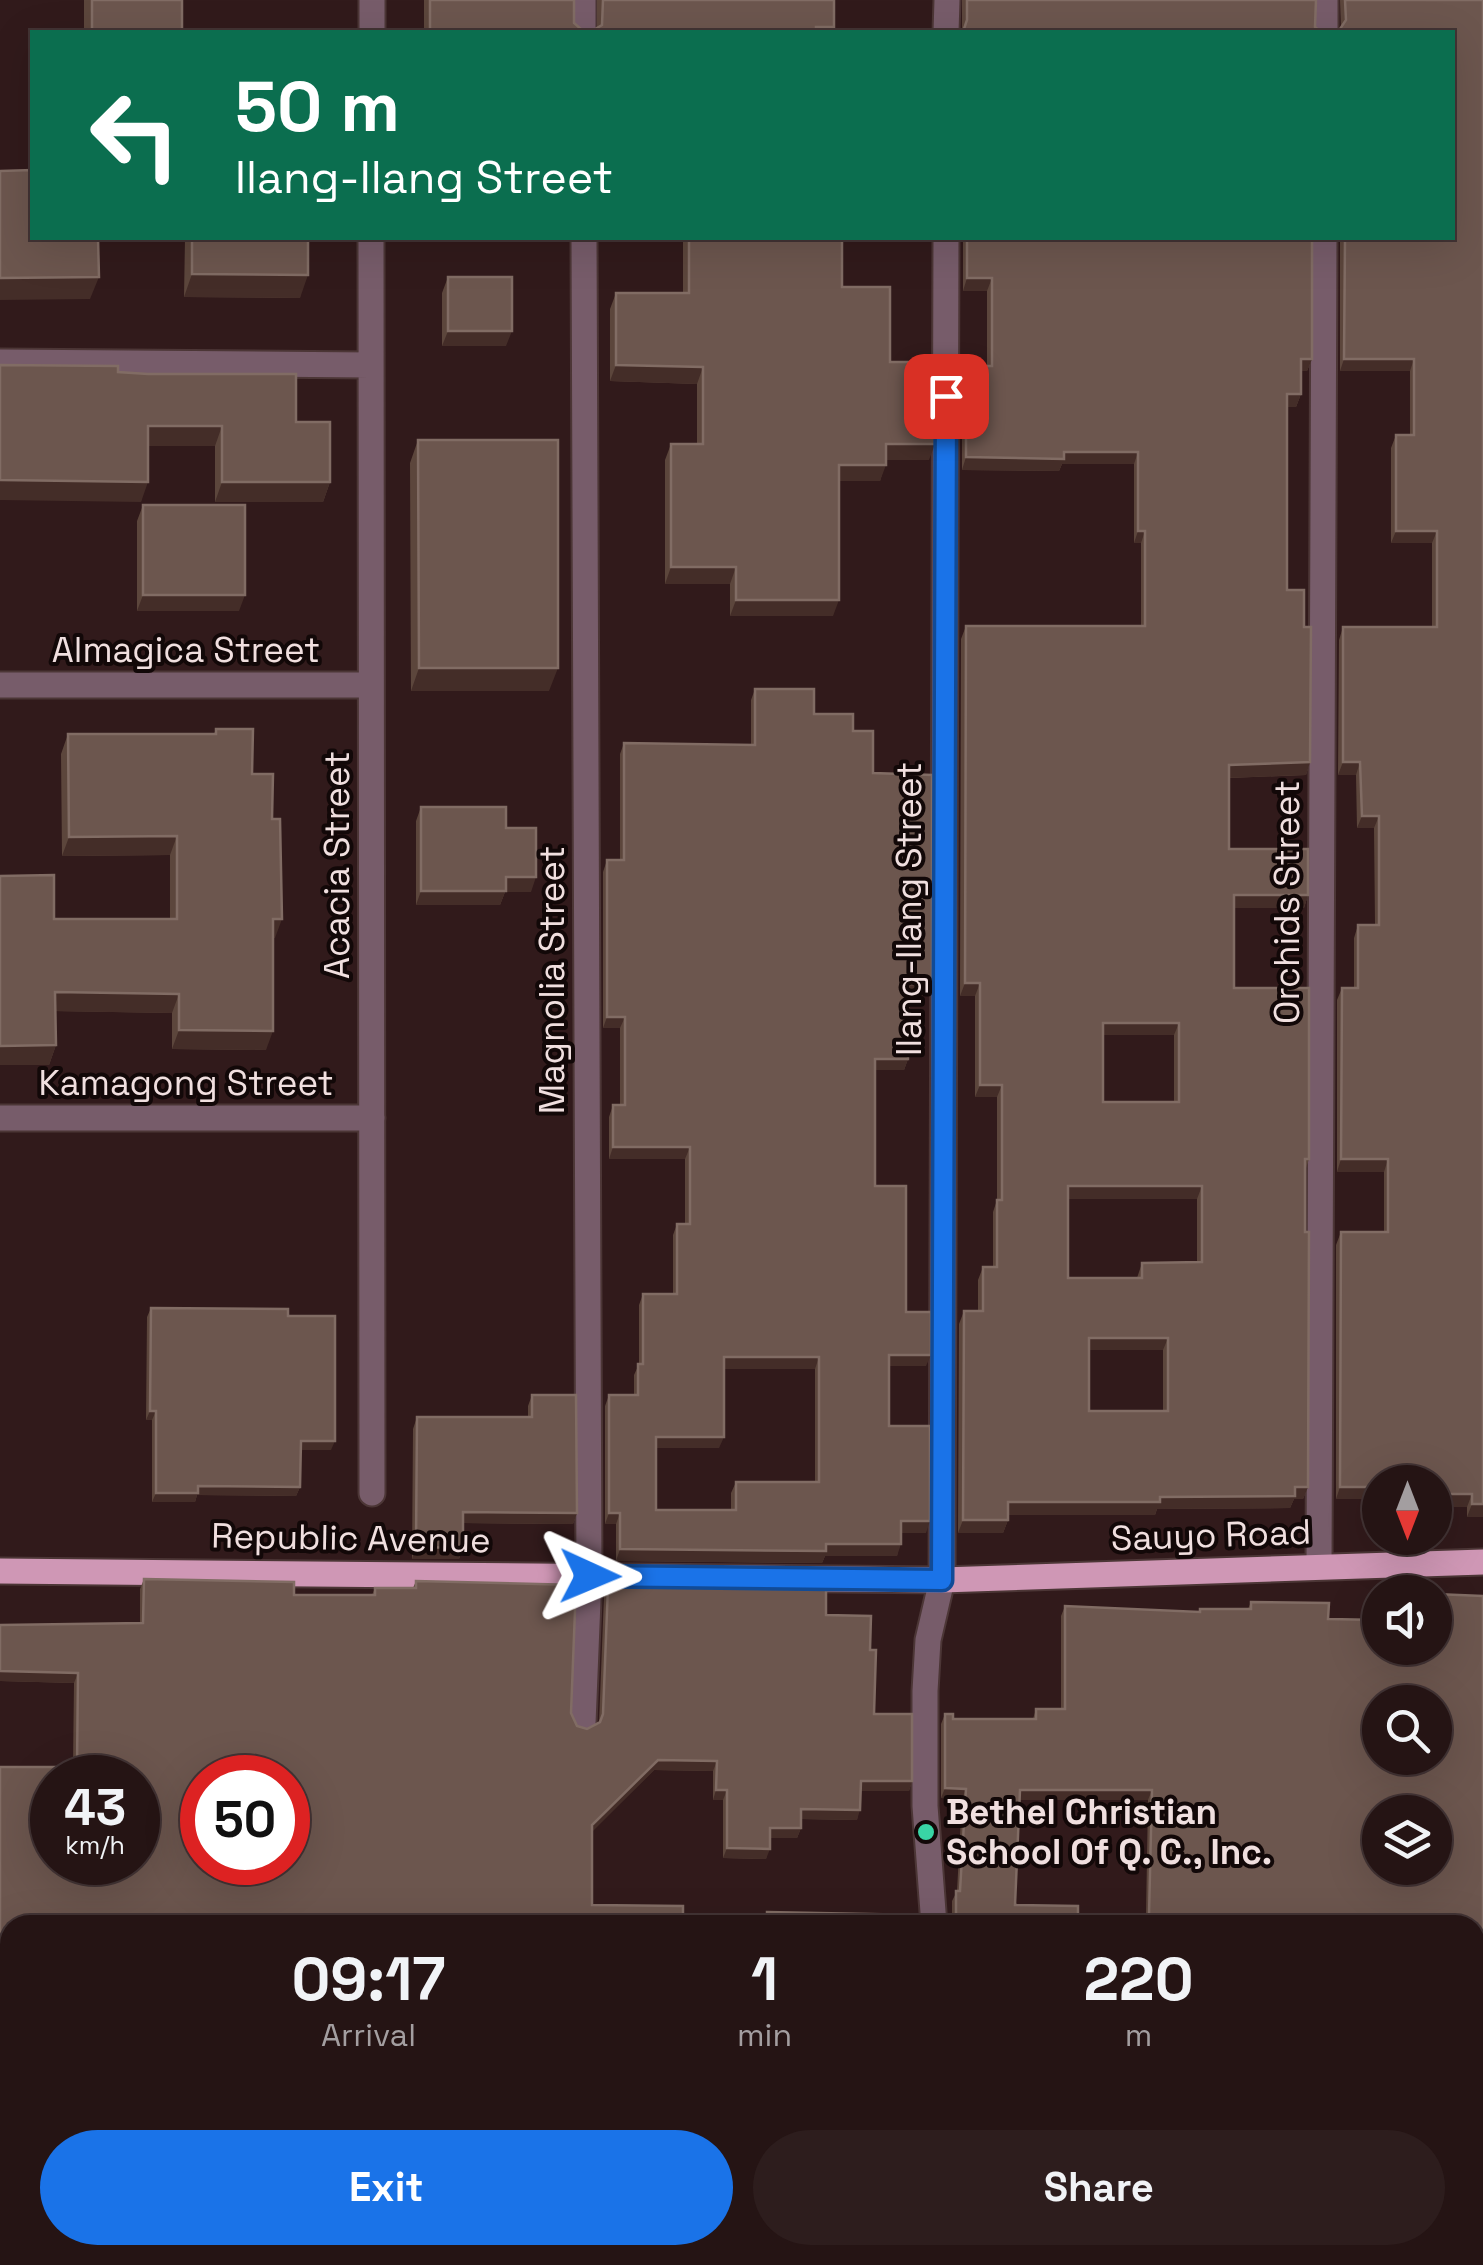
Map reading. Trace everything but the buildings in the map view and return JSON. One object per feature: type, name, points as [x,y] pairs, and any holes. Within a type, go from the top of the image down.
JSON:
[{"type":"main road","name":"Sauyo Road","points":[[942,1580],[1483,1562]]},
{"type":"main road","name":"Republic Avenue","points":[[0,1571],[942,1580]]},
{"type":"street","points":[[372,0],[372,30]]},
{"type":"street","points":[[583,0],[583,30]]},
{"type":"street","points":[[946,0],[946,30]]},
{"type":"street","points":[[1325,0],[1325,30]]},
{"type":"street","name":"Acacia Street","points":[[371,240],[372,1493]]},
{"type":"street","name":"Magnolia Street","points":[[583,1722],[590,1576],[584,240]]},
{"type":"street","name":"Ilang-Ilang Street","points":[[933,1915],[925,1806],[925,1691],[928,1640],[942,1580],[946,240]]},
{"type":"street","name":"Orchids Street","points":[[1319,1566],[1324,240]]},
{"type":"street","points":[[0,362],[370,365]]},
{"type":"street","name":"Almagica Street","points":[[0,685],[371,685]]},
{"type":"street","name":"Kamagong Street","points":[[0,1118],[372,1118]]},
{"type":"place","name":"Bethel Christian School Of Q. C., Inc.","points":[[926,1832]]},
{"type":"route","points":[[590,1576],[942,1580],[946,396]]}]
